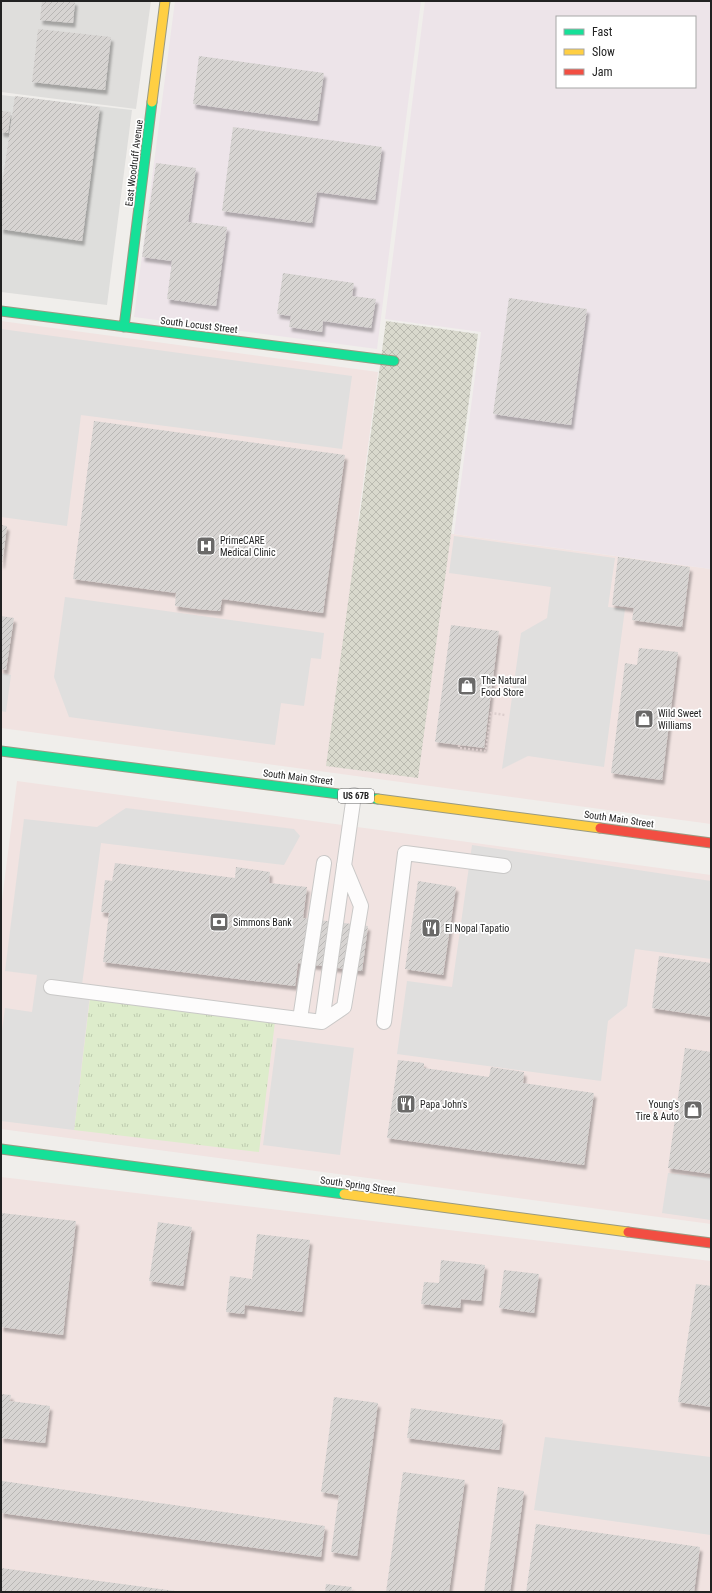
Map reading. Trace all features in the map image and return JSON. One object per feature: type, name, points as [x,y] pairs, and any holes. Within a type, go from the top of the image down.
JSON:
[{"type":"street","name":"East Woodruff Avenue","points":[[124,327],[165,1]]},
{"type":"street","name":"South Locust Street","points":[[1,312],[394,361]]},
{"type":"street","name":"South Main Street","points":[[1,751],[711,843]]},
{"type":"street","name":"South Spring Street","points":[[1,1149],[711,1243]]},
{"type":"lane","points":[[322,1022],[354,796]]},
{"type":"lane","points":[[384,1022],[405,853],[504,866]]},
{"type":"lane","points":[[300,1019],[324,863]]},
{"type":"lane","points":[[51,987],[322,1022],[344,1007],[361,906],[344,865]]},
{"type":"path","points":[[459,745],[459,748],[486,751],[491,713],[505,715]]},
{"type":"shaded area","points":[[1,1],[151,1],[136,109],[1,92]]},
{"type":"shaded area","points":[[175,1],[421,1],[377,349],[134,317]]},
{"type":"shaded area","points":[[425,1],[711,1],[711,569],[454,534],[481,332],[385,319]]},
{"type":"shaded area","points":[[1,95],[132,110],[107,305],[1,292]]},
{"type":"shaded area","points":[[1,321],[378,372],[358,521],[711,569],[711,824],[1,728]]},
{"type":"shaded area","points":[[386,321],[478,334],[418,778],[326,766]]},
{"type":"shaded area","points":[[1,329],[352,376],[342,449],[81,415],[67,526],[1,517]]},
{"type":"shaded area","points":[[454,536],[615,558],[608,607],[625,609],[604,767],[528,756],[502,769],[521,633],[547,618],[551,587],[449,573]]},
{"type":"shaded area","points":[[65,597],[324,633],[321,659],[311,658],[304,706],[281,703],[275,745],[69,717],[54,677]]},
{"type":"shaded area","points":[[1,673],[11,675],[6,712],[1,711]]},
{"type":"shaded area","points":[[17,781],[711,875],[711,1224],[1,1129],[1,908]]},
{"type":"shaded area","points":[[126,808],[294,829],[300,836],[284,865],[101,843],[82,985],[91,986],[74,1130],[1,1121],[1,1038],[5,1008],[32,1012],[37,975],[5,971],[24,819],[97,827]]},
{"type":"shaded area","points":[[472,845],[711,881],[711,959],[635,949],[627,1006],[608,1021],[601,1081],[397,1054],[407,981],[452,987]]},
{"type":"shaded area","points":[[277,1038],[354,1048],[340,1155],[263,1145]]},
{"type":"shaded area","points":[[668,1173],[711,1178],[711,1220],[662,1213]]},
{"type":"shaded area","points":[[1,1177],[711,1261],[711,1592],[1,1592]]},
{"type":"shaded area","points":[[545,1437],[711,1457],[711,1535],[534,1510]]},
{"type":"green space","points":[[90,998],[275,1022],[259,1152],[74,1130]]},
{"type":"building","points":[[42,1],[75,1],[73,23],[40,20]]},
{"type":"building","points":[[38,29],[111,37],[105,90],[32,82]]},
{"type":"building","points":[[199,56],[324,73],[317,121],[193,104]]},
{"type":"building","points":[[15,96],[100,107],[82,241],[1,229],[1,177],[3,178]]},
{"type":"building","points":[[1,111],[11,112],[8,133],[1,132]]},
{"type":"building","points":[[233,127],[382,147],[375,200],[317,192],[312,223],[222,211]]},
{"type":"building","points":[[156,163],[196,168],[188,222],[227,227],[216,306],[167,299],[172,261],[142,257]]},
{"type":"building","points":[[283,273],[354,283],[352,296],[376,299],[371,328],[323,321],[322,332],[289,327],[291,316],[277,314]]},
{"type":"building","points":[[509,298],[587,309],[571,425],[493,414]]},
{"type":"building","points":[[94,421],[345,455],[323,613],[222,599],[220,611],[197,609],[175,606],[176,593],[73,579]]},
{"type":"building","points":[[1,525],[7,526],[2,564],[1,564]]},
{"type":"building","points":[[618,557],[690,567],[682,627],[632,620],[634,608],[612,605]]},
{"type":"building","points":[[1,616],[14,618],[6,670],[1,669]]},
{"type":"building","name":"The Natural Food Store","points":[[451,625],[499,631],[484,748],[435,742]]},
{"type":"building","name":"Wild Sweet Williams","points":[[639,648],[678,652],[662,780],[611,773],[625,663],[637,665]]},
{"type":"building","name":"Simmons Bank","points":[[115,863],[235,878],[236,867],[270,872],[269,883],[307,887],[303,918],[368,926],[362,971],[298,963],[295,986],[103,962],[109,913],[101,912],[105,880],[112,881]]},
{"type":"building","name":"El Nopal Tapatio","points":[[418,881],[456,887],[443,975],[405,969]]},
{"type":"building","points":[[659,956],[711,963],[711,1017],[652,1008]]},
{"type":"building","name":"Young's Tire & Auto","points":[[685,1048],[711,1052],[711,1174],[668,1168]]},
{"type":"building","points":[[398,1060],[424,1063],[424,1068],[489,1077],[491,1067],[524,1072],[523,1083],[594,1093],[584,1165],[387,1138]]},
{"type":"building","points":[[1,1213],[76,1221],[63,1335],[1,1327]]},
{"type":"building","points":[[158,1222],[192,1227],[183,1286],[149,1281]]},
{"type":"building","points":[[257,1234],[310,1240],[302,1312],[245,1305],[244,1314],[226,1312],[230,1276],[252,1279]]},
{"type":"building","points":[[441,1260],[485,1265],[481,1301],[461,1299],[460,1308],[421,1304],[424,1282],[439,1283]]},
{"type":"building","points":[[504,1270],[539,1274],[534,1313],[499,1308]]},
{"type":"building","points":[[696,1284],[711,1286],[711,1407],[678,1402]]},
{"type":"building","points":[[1,1394],[11,1395],[10,1401],[50,1406],[45,1443],[1,1438]]},
{"type":"building","points":[[334,1397],[378,1403],[357,1556],[331,1552],[339,1495],[321,1492]]},
{"type":"building","points":[[411,1408],[503,1420],[499,1450],[407,1438]]},
{"type":"building","points":[[403,1472],[465,1480],[449,1592],[386,1592]]},
{"type":"building","points":[[2,1481],[325,1526],[321,1557],[1,1513]]},
{"type":"building","points":[[498,1487],[524,1491],[510,1592],[484,1592]]},
{"type":"building","points":[[536,1524],[700,1547],[694,1592],[526,1592]]},
{"type":"building","points":[[1,1568],[175,1591],[175,1592],[1,1592]]},
{"type":"building","points":[[326,1584],[352,1587],[351,1592],[325,1592]]},
{"type":"traffic: fast","points":[[124,327],[152,102]]},
{"type":"traffic: fast","points":[[1,311],[394,361]]},
{"type":"traffic: fast","points":[[1,751],[378,799]]},
{"type":"traffic: fast","points":[[1,1149],[344,1194]]},
{"type":"traffic: slow","points":[[152,102],[165,1]]},
{"type":"traffic: slow","points":[[378,799],[600,828]]},
{"type":"traffic: slow","points":[[344,1194],[628,1232]]},
{"type":"traffic: jam","points":[[600,828],[711,843]]},
{"type":"traffic: jam","points":[[628,1232],[711,1243]]},
{"type":"place","name":"PrimeCARE Medical Clinic","points":[[206,546]]},
{"type":"place","name":"The Natural Food Store","points":[[467,686]]},
{"type":"place","name":"Wild Sweet Williams","points":[[644,719]]},
{"type":"place","name":"Simmons Bank","points":[[219,922]]},
{"type":"place","name":"El Nopal Tapatio","points":[[431,928]]},
{"type":"place","name":"Papa John's","points":[[406,1104]]},
{"type":"place","name":"Young's Tire & Auto","points":[[693,1110]]}]
